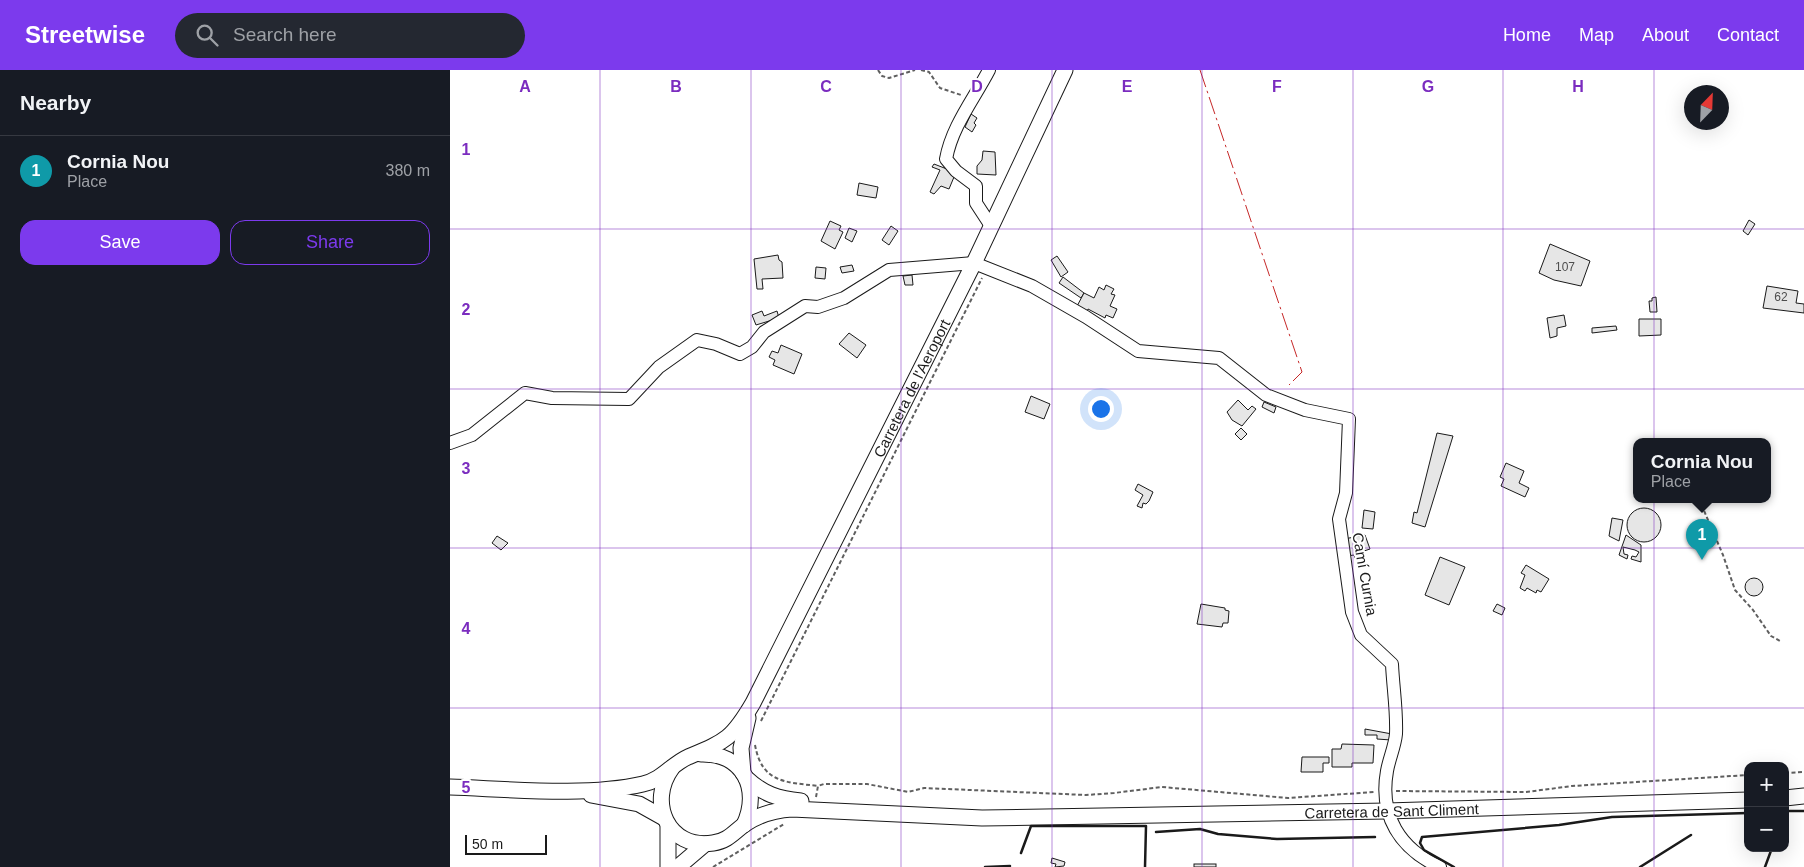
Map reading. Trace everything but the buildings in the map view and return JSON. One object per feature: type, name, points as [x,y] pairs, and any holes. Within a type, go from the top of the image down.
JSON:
[{"type":"main road","name":"Carretera de l'Aeroport","points":[[753,703],[980,265],[991,226],[1065,70]]},
{"type":"main road","points":[[699,754],[724,742],[744,719],[753,703]]},
{"type":"main road","points":[[744,825],[752,802],[741,748],[753,703]]},
{"type":"main road","points":[[553,791],[644,784],[660,777],[689,756],[709,754],[728,760],[764,792],[777,799],[982,811],[1017,816]]},
{"type":"main road","points":[[668,867],[666,822],[661,808],[661,792],[666,777],[672,768]]},
{"type":"main road","points":[[450,787],[553,791],[628,800],[653,810],[687,841],[705,844],[724,841],[744,825],[776,810],[792,809],[982,818],[1017,816]]},
{"type":"main road","points":[[1789,798],[1804,796]]},
{"type":"main road","name":"Carretera de Sant Climent","points":[[1017,816],[1387,811],[1744,800]]},
{"type":"main road","points":[[678,867],[705,844]]},
{"type":"street","points":[[989,70],[974,100],[959,122],[949,143],[946,159],[956,171],[976,186],[976,203],[991,226]]},
{"type":"street","points":[[450,443],[472,435],[525,393],[552,398],[629,399],[659,367],[696,340],[716,344],[740,354],[752,347],[764,332],[805,306],[818,307],[844,298],[889,270],[980,265]]},
{"type":"street","name":"Camí Curnia","points":[[980,265],[1032,286],[1086,317],[1138,351],[1219,358],[1266,395],[1305,410],[1349,419],[1346,493],[1339,519],[1352,612],[1361,635],[1392,664],[1396,734],[1387,774],[1387,811]]},
{"type":"street","points":[[1387,811],[1397,833],[1410,849],[1440,867]]},
{"type":"path","points":[[878,70],[882,76],[889,78],[915,70]]},
{"type":"path","points":[[921,70],[929,72],[940,88],[974,100]]},
{"type":"path","points":[[758,727],[980,265]]},
{"type":"path","points":[[1701,503],[1723,555],[1735,590],[1753,610],[1771,636],[1780,641]]},
{"type":"path","points":[[755,744],[758,760],[768,774],[780,781],[818,786],[824,784],[860,784],[908,792],[924,788],[1086,795],[1162,787],[1288,798],[1387,792],[1526,792],[1572,786],[1744,775]]},
{"type":"path","points":[[1789,772],[1804,772]]},
{"type":"path","points":[[815,802],[818,786]]},
{"type":"path","points":[[713,867],[775,828],[790,822]]},
{"type":"wall","points":[[1789,811],[1804,811]]},
{"type":"wall","points":[[1454,867],[1424,850],[1420,843],[1422,837],[1559,825],[1612,817],[1744,813]]},
{"type":"wall","points":[[1021,853],[1031,826],[1146,826],[1145,867]]},
{"type":"wall","points":[[1156,832],[1200,829],[1218,834],[1277,839],[1375,837]]},
{"type":"wall","points":[[1640,867],[1691,835]]},
{"type":"wall","points":[[1765,867],[1771,852]]},
{"type":"wall","points":[[985,867],[1010,866]]},
{"type":"power","points":[[1200,70],[1302,372],[1289,385]]},
{"type":"place","name":"Cornia Nou","points":[[1702,560]]}]
